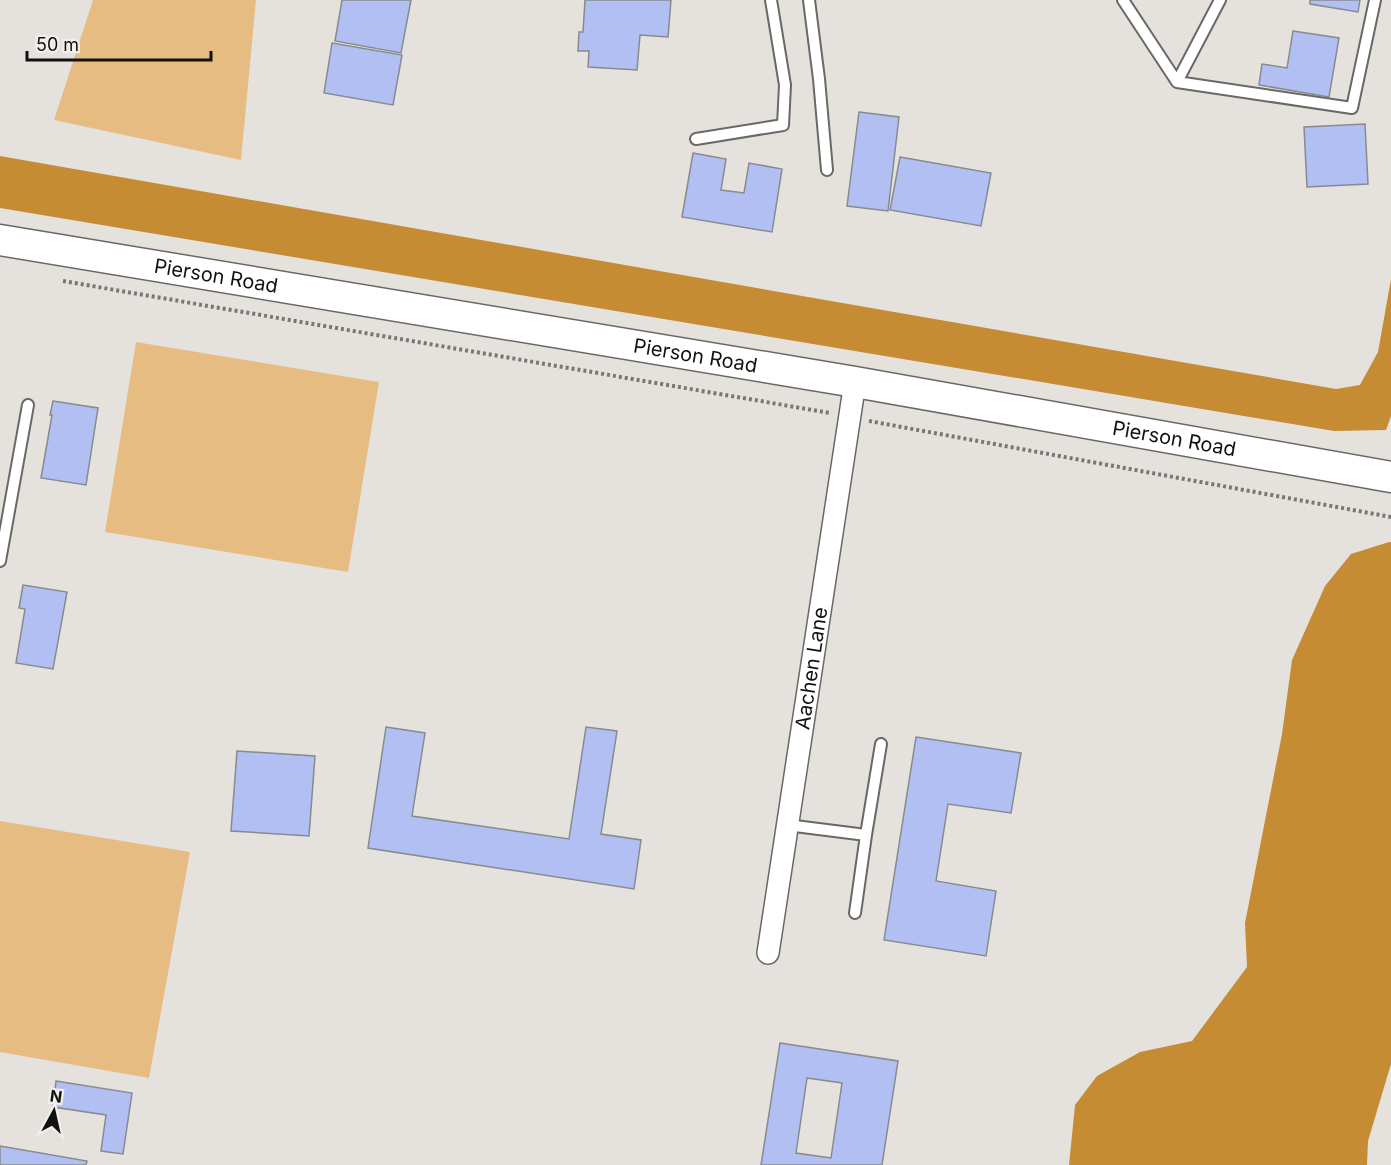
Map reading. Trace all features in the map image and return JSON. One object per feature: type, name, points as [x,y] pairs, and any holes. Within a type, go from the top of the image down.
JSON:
[{"type":"street","name":"Pierson Road","points":[[0,240],[855,382],[1391,477]]},
{"type":"street","name":"Aachen Lane","points":[[768,953],[855,382]]},
{"type":"lane","points":[[696,139],[783,125],[785,85],[771,0]]},
{"type":"lane","points":[[809,0],[827,170]]},
{"type":"lane","points":[[1123,0],[1177,82],[1352,108],[1375,0]]},
{"type":"lane","points":[[1177,82],[1220,0]]},
{"type":"lane","points":[[0,561],[28,405]]},
{"type":"lane","points":[[855,913],[881,744]]},
{"type":"lane","points":[[788,825],[866,835]]},
{"type":"path","points":[[59,280],[849,417],[1391,517]]},
{"type":"shaded area","points":[[93,0],[256,0],[241,160],[54,120]]},
{"type":"shaded area","points":[[0,156],[1336,389],[1360,385],[1378,352],[1391,279],[1391,416],[1386,430],[1334,431],[0,208]]},
{"type":"shaded area","points":[[136,342],[379,382],[348,572],[105,532]]},
{"type":"shaded area","points":[[1391,542],[1391,1064],[1368,1141],[1367,1165],[1069,1165],[1075,1105],[1097,1076],[1140,1052],[1192,1041],[1247,967],[1245,923],[1282,734],[1292,660],[1325,586],[1351,554]]},
{"type":"shaded area","points":[[0,821],[190,852],[149,1078],[0,1052]]},
{"type":"building","points":[[342,0],[411,0],[401,53],[335,41]]},
{"type":"building","points":[[585,0],[671,0],[668,37],[640,35],[637,70],[588,67],[589,51],[578,51],[579,32],[583,32]]},
{"type":"building","points":[[1310,0],[1360,0],[1358,12],[1310,4]]},
{"type":"building","points":[[1293,31],[1339,38],[1329,97],[1259,85],[1262,64],[1287,68]]},
{"type":"building","points":[[332,43],[402,55],[393,105],[324,93]]},
{"type":"building","points":[[859,112],[899,117],[888,211],[847,206]]},
{"type":"building","points":[[1365,124],[1368,184],[1307,187],[1304,127]]},
{"type":"building","points":[[693,153],[726,159],[721,190],[744,193],[749,163],[782,169],[772,232],[682,217]]},
{"type":"building","points":[[900,157],[991,173],[981,226],[890,210]]},
{"type":"building","points":[[53,401],[98,408],[86,485],[41,478]]},
{"type":"building","points":[[23,585],[67,592],[53,669],[16,663],[25,609],[19,608]]},
{"type":"building","points":[[386,727],[425,733],[412,816],[569,839],[586,727],[617,731],[601,834],[641,840],[634,889],[368,848]]},
{"type":"building","points":[[916,737],[1021,753],[1011,813],[948,804],[936,881],[996,891],[986,956],[884,940]]},
{"type":"building","points":[[237,751],[315,756],[309,836],[231,831]]},
{"type":"building","points":[[780,1043],[898,1061],[882,1165],[761,1165]],"holes":[[[807,1078],[842,1083],[831,1158],[796,1153]]]},
{"type":"building","points":[[56,1081],[132,1093],[123,1154],[101,1151],[106,1115],[53,1107]]},
{"type":"building","points":[[0,1146],[87,1161],[86,1165],[0,1165]]}]
